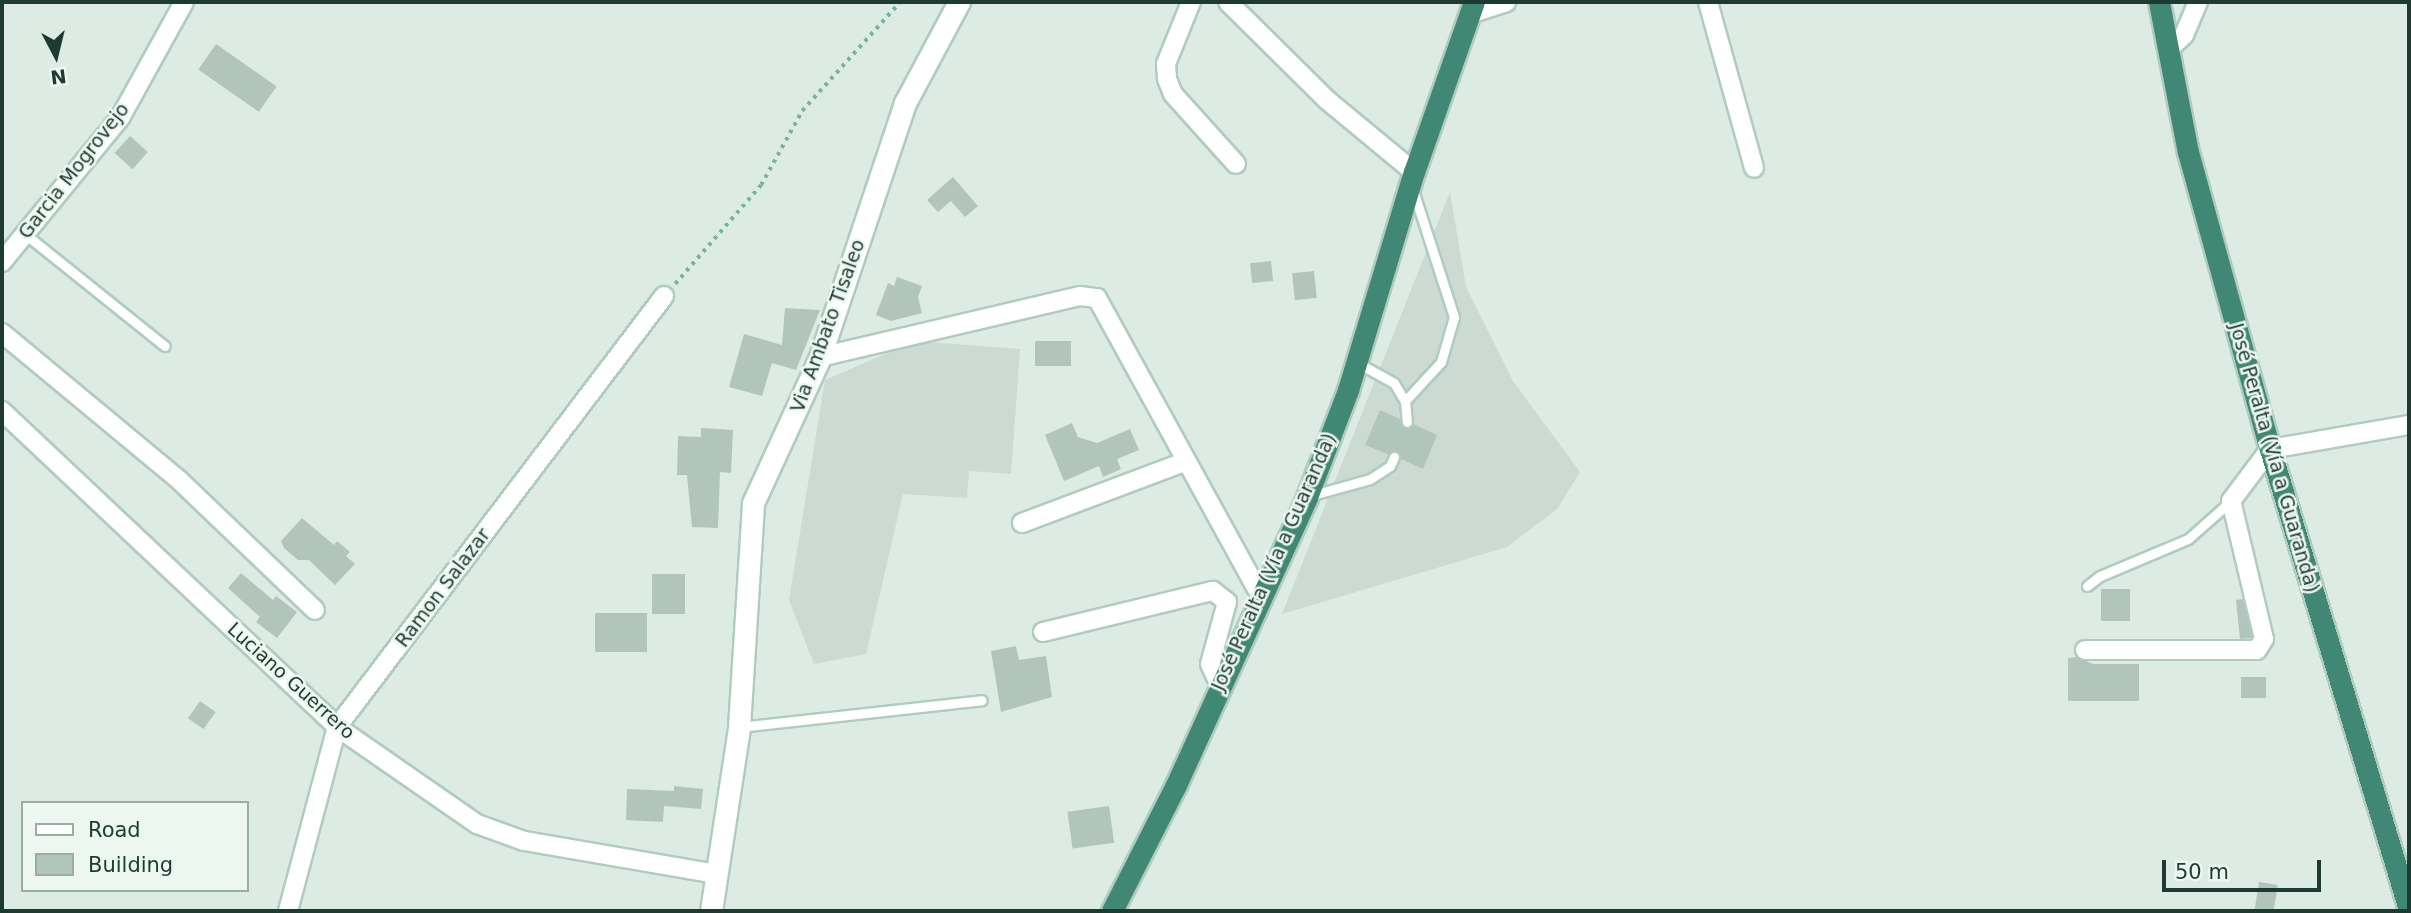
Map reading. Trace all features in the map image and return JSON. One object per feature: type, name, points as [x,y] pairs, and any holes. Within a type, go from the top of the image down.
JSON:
[{"type":"highway","name":"José Peralta (Vía a Guaranda)","points":[[2158,2],[2188,152],[2270,449],[2409,909]]},
{"type":"highway","name":"José Peralta (Vía a Guaranda)","points":[[1112,911],[1176,785],[1259,595],[1307,497],[1356,362],[1412,177],[1472,8]]},
{"type":"main road","name":"Via Ambato Tisaleo","points":[[711,911],[739,727],[753,503],[820,357],[905,103],[959,2]]},
{"type":"street","points":[[1191,2],[1166,64],[1167,79],[1173,94],[1236,164]]},
{"type":"street","points":[[1228,2],[1327,100],[1412,177]]},
{"type":"street","points":[[1472,8],[1506,2]]},
{"type":"street","points":[[1708,2],[1754,168]]},
{"type":"street","points":[[2168,50],[2184,35],[2198,2]]},
{"type":"street","name":"Garcia Mogrovejo","points":[[2,262],[120,118],[183,3]]},
{"type":"street","name":"Ramon Salazar","points":[[288,911],[337,727],[664,296]]},
{"type":"street","points":[[820,357],[1080,296],[1097,298],[1184,463],[1259,595]]},
{"type":"street","points":[[2,333],[179,480],[315,610]]},
{"type":"street","name":"Luciano Guerrero","points":[[2,411],[337,727],[477,824],[524,841],[717,874]]},
{"type":"street","points":[[2085,650],[2245,651],[2262,645],[2260,618],[2231,501],[2270,449],[2409,425]]},
{"type":"street","points":[[1022,523],[1184,463]]},
{"type":"street","points":[[1043,632],[1213,591],[1227,602],[1210,664],[1219,683]]},
{"type":"lane","points":[[1405,401],[1441,362],[1454,317],[1412,177]]},
{"type":"lane","points":[[25,234],[165,346]]},
{"type":"lane","points":[[1356,362],[1394,383],[1405,401],[1407,422]]},
{"type":"lane","points":[[1307,497],[1370,479],[1390,466],[1394,457]]},
{"type":"lane","points":[[2087,586],[2099,576],[2188,539],[2231,501]]},
{"type":"lane","points":[[739,727],[982,700]]},
{"type":"path","points":[[664,296],[761,185],[802,111],[900,2]]},
{"type":"shaded area","points":[[1450,192],[1466,287],[1513,381],[1580,472],[1557,509],[1507,547],[1282,614]]},
{"type":"shaded area","points":[[915,341],[1020,349],[1011,474],[969,471],[967,498],[903,494],[866,654],[814,664],[789,600],[825,380]]},
{"type":"building","points":[[216,44],[277,86],[259,112],[198,69]]},
{"type":"building","points":[[130,136],[148,152],[132,169],[115,153]]},
{"type":"building","points":[[953,177],[978,206],[965,217],[951,201],[938,212],[927,200]]},
{"type":"building","points":[[1271,261],[1273,281],[1252,283],[1250,263]]},
{"type":"building","points":[[1314,271],[1317,298],[1295,300],[1292,273]]},
{"type":"building","points":[[897,277],[922,286],[918,297],[922,313],[891,321],[876,315],[888,283],[894,286]]},
{"type":"building","points":[[785,308],[820,310],[796,370],[772,363],[762,396],[729,387],[744,334],[782,345]]},
{"type":"building","points":[[1035,341],[1071,341],[1071,366],[1035,366]]},
{"type":"building","points":[[1380,410],[1400,419],[1405,429],[1413,424],[1437,435],[1423,469],[1401,459],[1396,450],[1388,454],[1365,445]]},
{"type":"building","points":[[1072,423],[1078,437],[1097,443],[1130,429],[1139,450],[1117,459],[1121,469],[1103,477],[1099,466],[1064,481],[1045,435]]},
{"type":"building","points":[[701,428],[733,430],[731,473],[720,472],[718,528],[692,527],[687,475],[677,475],[678,436],[701,437]]},
{"type":"building","points":[[302,518],[334,545],[337,541],[350,552],[346,556],[355,564],[335,585],[309,560],[298,560],[284,548],[281,541]]},
{"type":"building","points":[[241,573],[273,600],[276,596],[297,612],[277,638],[256,622],[260,617],[228,588]]},
{"type":"building","points":[[652,574],[685,574],[685,614],[652,614]]},
{"type":"building","points":[[2101,589],[2130,589],[2130,621],[2101,621]]},
{"type":"building","points":[[2243,599],[2252,637],[2240,639],[2236,600]]},
{"type":"building","points":[[595,613],[647,613],[647,652],[595,652]]},
{"type":"building","points":[[1016,646],[1019,660],[1046,656],[1052,697],[1001,712],[991,651]]},
{"type":"building","points":[[2077,657],[2093,664],[2139,664],[2139,701],[2068,701],[2068,658]]},
{"type":"building","points":[[2241,677],[2266,677],[2266,698],[2241,698]]},
{"type":"building","points":[[200,701],[216,712],[204,729],[188,718]]},
{"type":"building","points":[[674,786],[703,789],[701,809],[664,806],[663,822],[626,820],[627,789],[674,791]]},
{"type":"building","points":[[1109,806],[1114,843],[1073,848],[1067,812]]},
{"type":"building","points":[[2259,882],[2278,885],[2274,911],[2254,911]]}]
